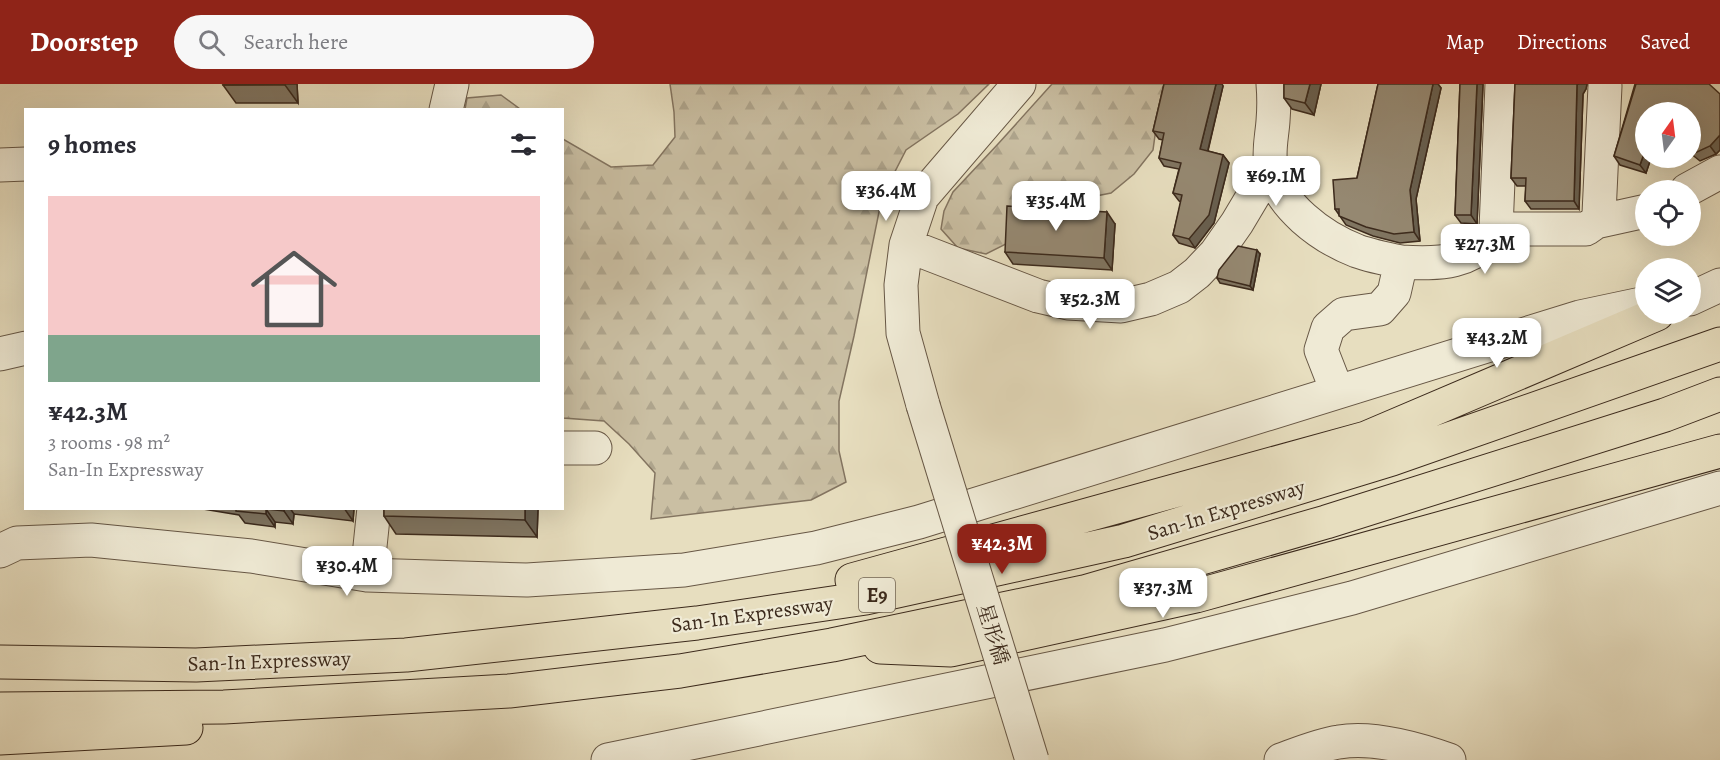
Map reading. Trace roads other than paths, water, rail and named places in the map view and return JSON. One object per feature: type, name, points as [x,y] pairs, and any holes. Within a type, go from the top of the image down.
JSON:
[{"type":"highway","points":[[697,622],[1366,438],[1635,323]]},
{"type":"highway","name":"San-In Expressway","points":[[0,662],[196,665],[406,654],[697,622],[866,598],[1124,541],[1392,459],[1720,344]]},
{"type":"highway","name":"San-In Expressway","points":[[0,710],[224,707],[509,692],[680,671],[832,645],[1083,592],[1326,522],[1665,415],[1720,394]]},
{"type":"highway","points":[[832,645],[951,650],[1196,596],[1720,451]]},
{"type":"highway","points":[[0,738],[282,723],[509,692]]},
{"type":"street","points":[[446,108],[452,84]]},
{"type":"street","name":"星形橋","points":[[1019,84],[922,197],[906,244],[901,285],[903,333],[1032,760]]},
{"type":"street","points":[[1273,84],[1270,150],[1271,166],[1278,188],[1293,207],[1332,239],[1356,251],[1401,262],[1446,262],[1464,257],[1489,241],[1496,229],[1502,84]]},
{"type":"street","points":[[1596,222],[1599,214],[1605,86]]},
{"type":"street","points":[[0,165],[24,164]]},
{"type":"street","points":[[906,244],[1038,296],[1068,303],[1122,306],[1151,299],[1179,287],[1197,273],[1216,253],[1271,166]]},
{"type":"street","points":[[1701,183],[1720,172]]},
{"type":"street","points":[[1496,229],[1586,229],[1596,222],[1635,213]]},
{"type":"street","points":[[1337,391],[1321,350],[1328,328],[1344,314],[1380,309],[1394,293],[1401,262]]},
{"type":"street","points":[[1701,294],[1720,285]]},
{"type":"street","points":[[0,551],[17,543],[91,540],[251,556],[367,575],[527,580],[684,570],[816,548],[920,522],[1580,316],[1635,305]]},
{"type":"street","points":[[564,448],[595,448]]},
{"type":"street","points":[[608,760],[1176,642],[1352,598],[1720,488]]},
{"type":"street","points":[[367,575],[374,510]]},
{"type":"street","points":[[1281,760],[1315,747],[1342,741],[1378,742],[1404,746],[1449,760]]}]
